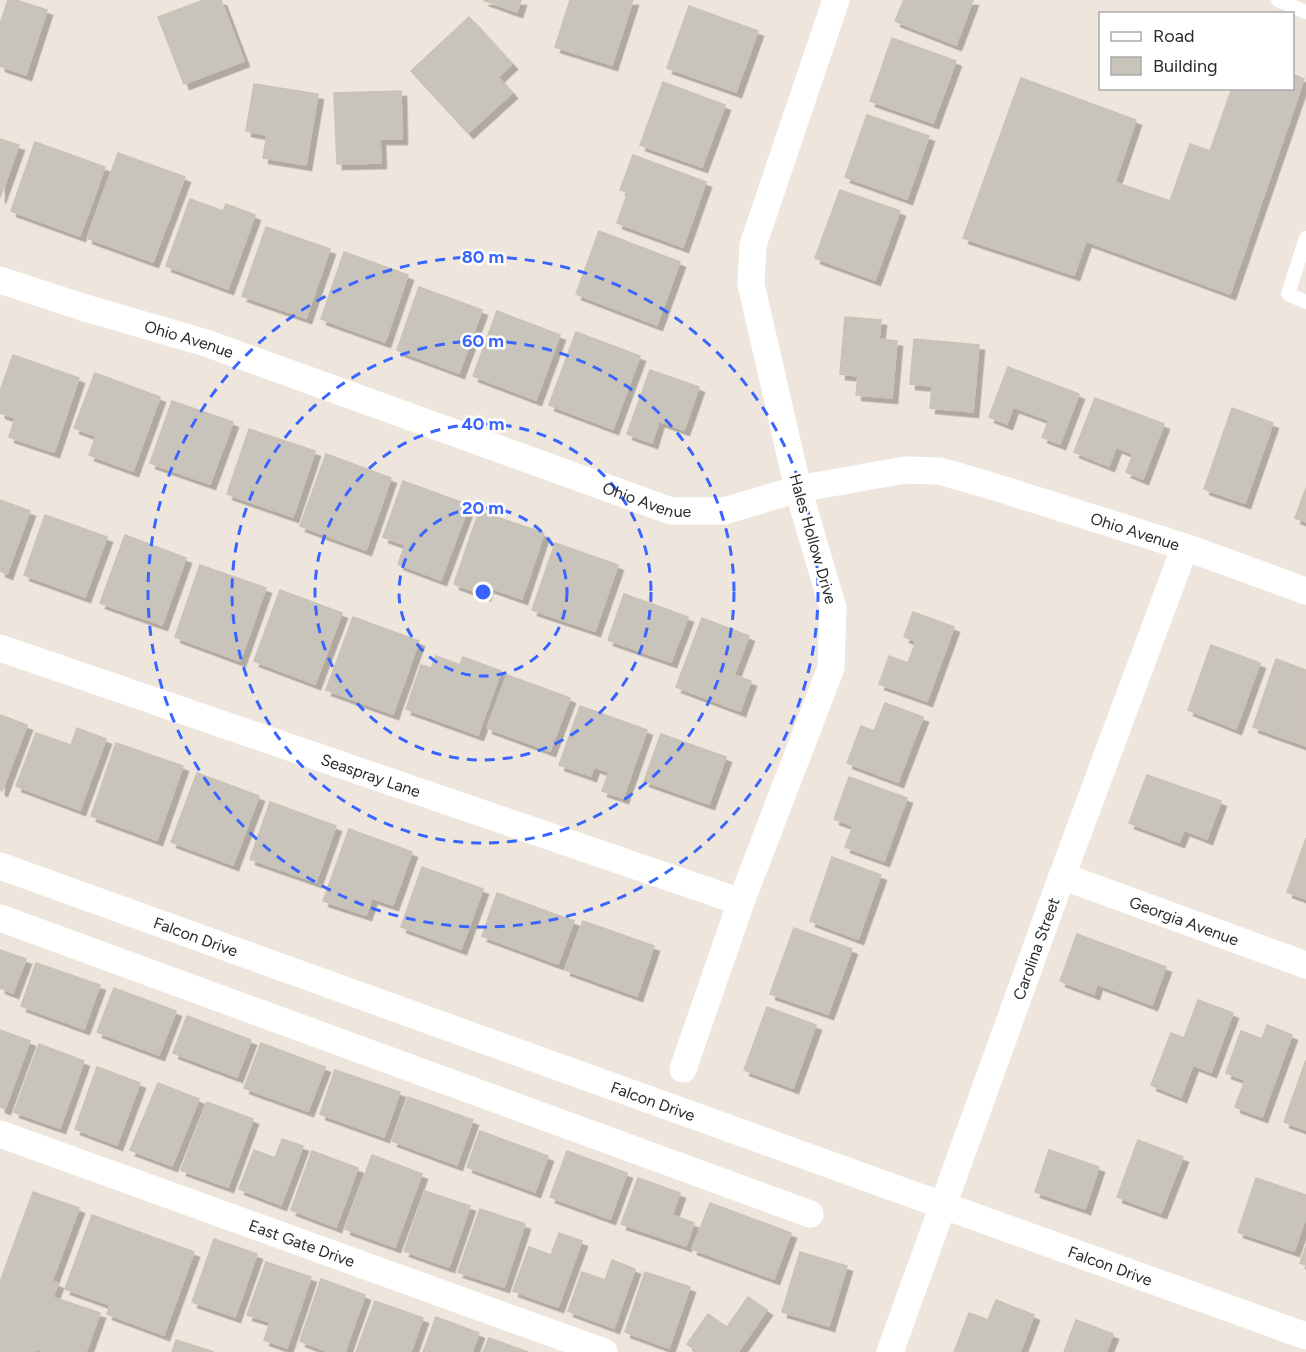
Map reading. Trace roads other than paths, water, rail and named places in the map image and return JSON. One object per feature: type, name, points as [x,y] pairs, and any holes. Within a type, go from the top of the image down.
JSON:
[{"type":"street","name":"Hales Hollow Drive","points":[[683,1069],[741,902],[831,668],[833,608],[798,489],[751,284],[753,245],[836,0]]},
{"type":"street","name":"Ohio Avenue","points":[[0,280],[82,307],[206,343],[671,511],[724,511],[798,489],[905,470],[940,471],[1185,547],[1306,591]]},
{"type":"street","name":"Carolina Street","points":[[890,1352],[1062,876],[1185,547]]},
{"type":"street","name":"Seaspray Lane","points":[[0,648],[741,902]]},
{"type":"street","name":"Falcon Drive","points":[[0,866],[1306,1336]]},
{"type":"street","name":"Georgia Avenue","points":[[1062,876],[1306,965]]},
{"type":"street","points":[[0,918],[810,1214]]},
{"type":"street","name":"East Gate Drive","points":[[0,1134],[604,1352]]},
{"type":"lane","points":[[1278,0],[1306,12]]},
{"type":"lane","points":[[1306,238],[1288,294],[1306,302]]}]
